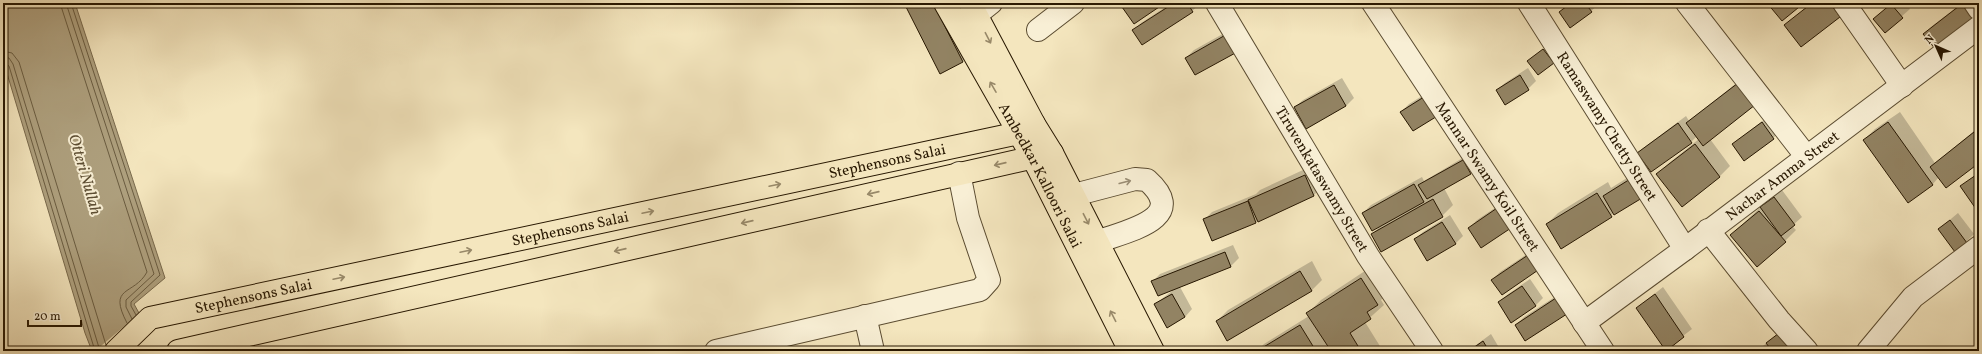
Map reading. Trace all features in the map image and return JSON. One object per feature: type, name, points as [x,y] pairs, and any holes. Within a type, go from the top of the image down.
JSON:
[{"type":"main road","name":"Ambedkar Kalloori Salai","points":[[945,3],[956,23],[1026,128],[1042,155],[1130,351]]},
{"type":"main road","name":"Ambedkar Kalloori Salai","points":[[979,7],[1026,128]]},
{"type":"main road","name":"Stephensons Salai","points":[[116,351],[150,318],[1026,128]]},
{"type":"main road","name":"Ambedkar Kalloori Salai","points":[[1042,155],[1074,195],[1153,351]]},
{"type":"main road","name":"Stephensons Salai","points":[[178,351],[1042,155]]},
{"type":"street","points":[[1038,30],[1073,3]]},
{"type":"street","name":"Tiruvenkataswamy Street","points":[[1217,3],[1368,256],[1432,351]]},
{"type":"street","name":"Mannar Swamy Koil Street","points":[[1373,3],[1603,351]]},
{"type":"street","name":"Ramaswamy Chetty Street","points":[[1529,3],[1685,249]]},
{"type":"street","points":[[1687,3],[1806,156]]},
{"type":"street","points":[[1844,3],[1902,86]]},
{"type":"street","points":[[1975,3],[1979,9]]},
{"type":"street","points":[[956,23],[979,7]]},
{"type":"street","name":"Nachar Amma Street","points":[[1584,323],[1685,249],[1806,156],[1902,86],[1979,26]]},
{"type":"street","points":[[716,351],[980,290],[989,280],[968,218],[959,173]]},
{"type":"street","points":[[1074,195],[1135,179],[1147,180],[1159,196],[1162,203],[1161,212],[1151,221],[1097,242]]},
{"type":"street","points":[[1708,230],[1779,320],[1807,351]]},
{"type":"street","points":[[1868,351],[1913,297],[1979,247]]},
{"type":"street","points":[[865,316],[873,351]]},
{"type":"water","name":"Otteri Nullah","points":[[3,3],[75,3],[165,278],[134,304],[160,351],[92,351],[85,333],[3,60]]},
{"type":"pier","points":[[139,314],[147,323],[162,351],[95,351]]},
{"type":"building","points":[[904,3],[933,3],[963,62],[940,74]]},
{"type":"building","points":[[1128,3],[1165,3],[1134,24],[1122,7]]},
{"type":"building","points":[[1174,3],[1187,3],[1193,12],[1142,45],[1132,30]]},
{"type":"building","points":[[1571,3],[1585,3],[1592,12],[1570,28],[1559,12]]},
{"type":"building","points":[[1767,3],[1804,3],[1782,21]]},
{"type":"building","points":[[1812,3],[1830,3],[1840,17],[1801,47],[1784,25]]},
{"type":"building","points":[[1965,3],[1977,18],[1936,50],[1923,34]]},
{"type":"building","points":[[1891,4],[1903,18],[1885,33],[1873,19]]},
{"type":"building","points":[[1229,33],[1239,51],[1195,75],[1185,58]]},
{"type":"building","points":[[1543,49],[1554,63],[1538,75],[1527,61]]},
{"type":"building","points":[[1520,75],[1529,90],[1505,105],[1496,90]]},
{"type":"building","points":[[1738,83],[1755,105],[1703,146],[1686,123]]},
{"type":"building","points":[[1334,85],[1346,106],[1306,129],[1294,107]]},
{"type":"building","points":[[1427,95],[1439,115],[1413,131],[1400,112]]},
{"type":"building","points":[[1762,122],[1774,139],[1744,161],[1732,144]]},
{"type":"building","points":[[1888,122],[1933,185],[1908,203],[1863,140]]},
{"type":"building","points":[[1678,123],[1692,143],[1651,172],[1637,153]]},
{"type":"building","points":[[1979,128],[1979,163],[1946,188],[1930,167]]},
{"type":"building","points":[[1695,144],[1720,177],[1682,207],[1656,174]]},
{"type":"building","points":[[1463,160],[1471,174],[1427,199],[1418,185]]},
{"type":"building","points":[[1305,175],[1314,196],[1258,222],[1248,200]]},
{"type":"building","points":[[1976,175],[1979,179],[1979,207],[1976,209],[1960,186]]},
{"type":"building","points":[[1635,176],[1647,195],[1614,215],[1603,196]]},
{"type":"building","points":[[1414,184],[1424,202],[1372,231],[1362,213]]},
{"type":"building","points":[[1597,193],[1612,217],[1561,249],[1546,224]]},
{"type":"building","points":[[1774,197],[1795,225],[1781,236],[1760,207]]},
{"type":"building","points":[[1433,199],[1443,217],[1381,252],[1371,234]]},
{"type":"building","points":[[1248,201],[1256,223],[1212,241],[1203,219]]},
{"type":"building","points":[[1500,206],[1514,226],[1481,248],[1468,228]]},
{"type":"building","points":[[1759,211],[1786,242],[1757,267],[1730,235]]},
{"type":"building","points":[[1950,220],[1967,243],[1955,252],[1938,229]]},
{"type":"building","points":[[1442,222],[1456,244],[1427,261],[1414,239]]},
{"type":"building","points":[[1534,251],[1544,266],[1502,295],[1491,280]]},
{"type":"building","points":[[1225,252],[1231,267],[1158,296],[1151,281]]},
{"type":"building","points":[[1300,271],[1312,291],[1227,341],[1216,321]]},
{"type":"building","points":[[1361,278],[1378,305],[1367,312],[1371,319],[1350,333],[1361,351],[1331,351],[1306,313]]},
{"type":"building","points":[[1522,286],[1536,306],[1511,323],[1498,302]]},
{"type":"building","points":[[1172,294],[1185,317],[1167,328],[1154,304]]},
{"type":"building","points":[[1655,294],[1684,337],[1666,351],[1636,308]]},
{"type":"building","points":[[1559,296],[1570,312],[1525,341],[1515,325]]},
{"type":"building","points":[[1300,325],[1316,351],[1257,351]]},
{"type":"building","points":[[1783,330],[1800,351],[1772,351],[1766,343]]},
{"type":"building","points":[[1483,341],[1489,351],[1469,351]]}]
